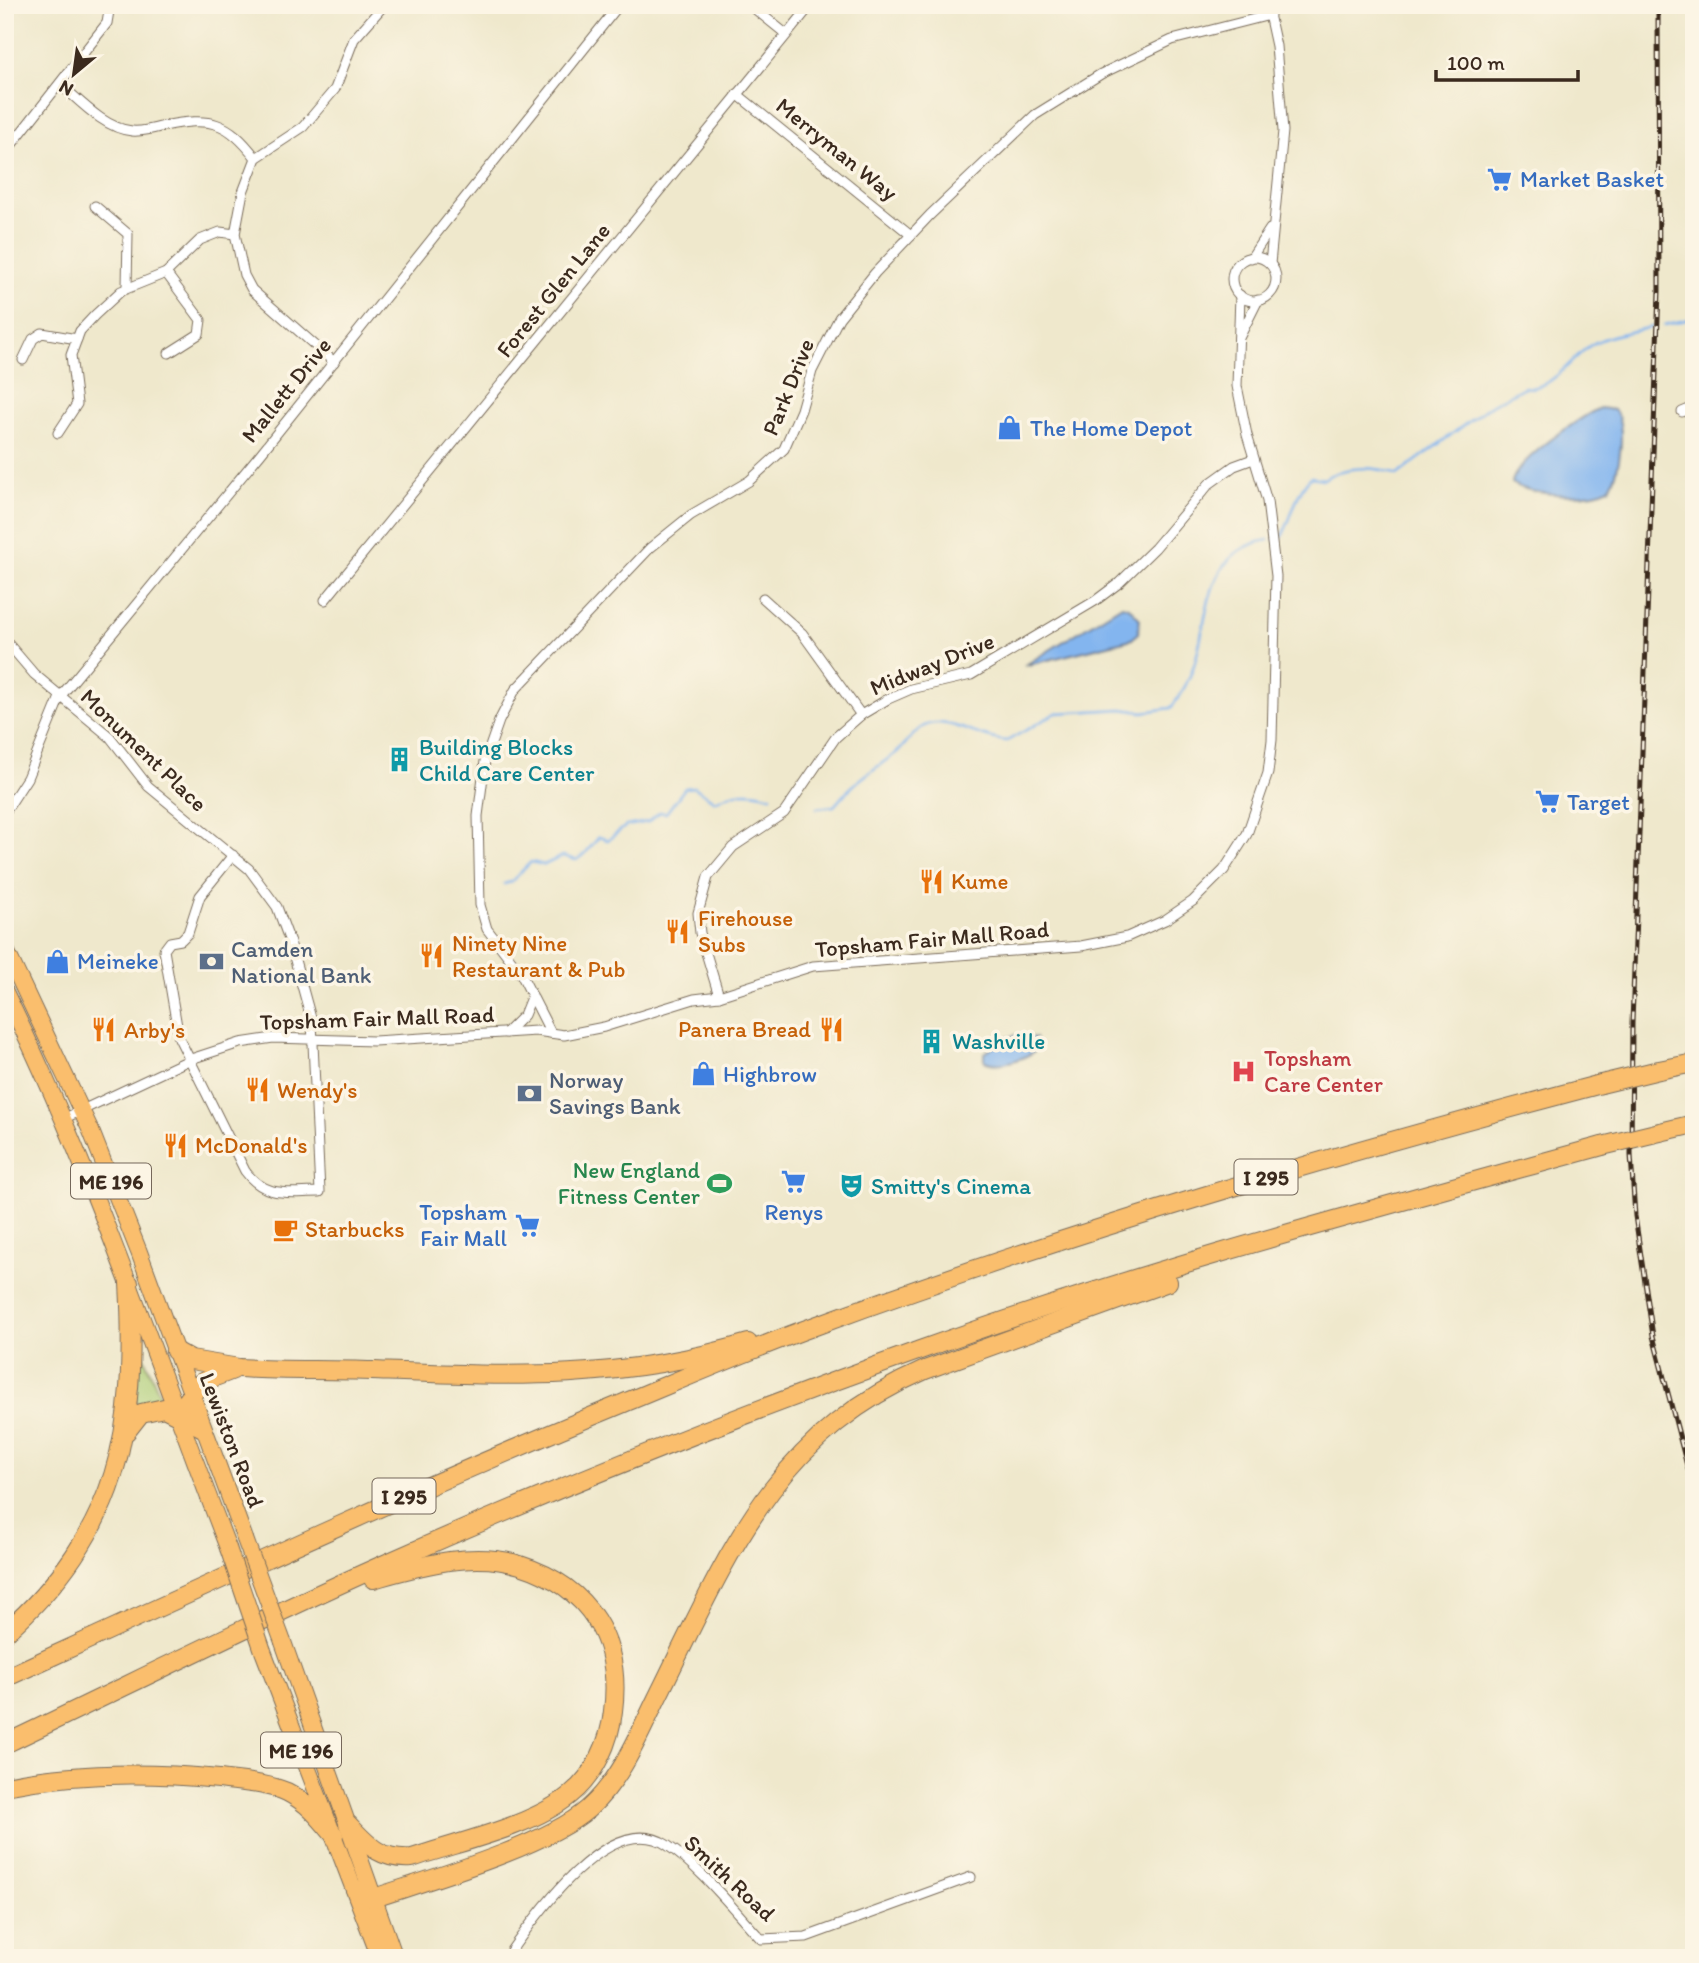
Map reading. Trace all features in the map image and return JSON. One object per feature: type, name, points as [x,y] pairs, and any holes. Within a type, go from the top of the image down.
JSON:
[{"type":"highway","name":"Lewiston Road","points":[[5,948],[82,1111],[139,1252],[201,1427],[283,1642],[341,1829],[355,1889],[380,1958]]},
{"type":"highway","name":"Lewiston Road","points":[[5,992],[63,1119],[129,1283],[228,1548],[263,1651],[374,1898],[395,1958]]},
{"type":"highway","name":"I 295","points":[[5,1678],[456,1473],[809,1328],[934,1283],[1185,1202],[1388,1142],[1601,1084],[1694,1063]]},
{"type":"highway","name":"I 295","points":[[5,1744],[323,1593],[610,1470],[919,1350],[1243,1248],[1602,1146],[1694,1124]]},
{"type":"highway","points":[[355,1889],[374,1898],[519,1846],[566,1825],[591,1806],[622,1765],[760,1504],[792,1463],[838,1420],[882,1391],[925,1370],[1234,1259],[1243,1248]]},
{"type":"highway","points":[[5,1633],[56,1580],[84,1540],[103,1504],[126,1432],[132,1361],[129,1283]]},
{"type":"highway","points":[[174,1351],[191,1360],[239,1368],[480,1376],[572,1375],[665,1363],[778,1333],[809,1328]]},
{"type":"highway","points":[[178,1412],[209,1377],[239,1368]]},
{"type":"highway","points":[[126,1432],[136,1416],[164,1408],[178,1412],[201,1427]]},
{"type":"highway","points":[[5,1786],[105,1774],[164,1774],[247,1783],[285,1791],[317,1814],[392,1859],[412,1858],[549,1809],[586,1779],[606,1742],[612,1721],[616,1671],[613,1654],[597,1620],[573,1593],[546,1574],[517,1564],[491,1560],[429,1564],[323,1593]]},
{"type":"street","points":[[5,153],[107,23],[110,5]]},
{"type":"street","points":[[334,362],[252,290],[244,275],[235,234],[243,192],[256,158],[303,127],[335,89],[354,39],[384,5]]},
{"type":"street","name":"Mallett Drive","points":[[5,812],[27,778],[60,697],[334,362],[619,5]]},
{"type":"street","points":[[750,5],[786,34]]},
{"type":"street","name":"Forest Glen Lane","points":[[325,600],[811,5]]},
{"type":"street","points":[[1268,5],[1283,131],[1282,165],[1272,224],[1270,264],[1275,277],[1274,286],[1268,295],[1258,300],[1240,295],[1232,281],[1234,270],[1241,262],[1251,258],[1272,224]]},
{"type":"street","name":"Park Drive","points":[[551,1033],[520,972],[491,937],[480,905],[478,816],[485,761],[499,721],[515,690],[650,548],[691,515],[749,481],[784,449],[824,344],[839,318],[875,273],[911,235],[1035,115],[1090,81],[1172,40],[1270,15]]},
{"type":"street","points":[[60,84],[119,128],[143,131],[188,121],[218,123],[241,138],[256,158]]},
{"type":"street","name":"Merryman Way","points":[[737,94],[911,235]]},
{"type":"street","points":[[95,206],[128,234],[127,288]]},
{"type":"street","points":[[58,433],[77,404],[71,355],[77,339],[94,315],[127,288],[166,273],[200,240],[220,232],[235,234]]},
{"type":"street","points":[[1251,258],[1270,264]]},
{"type":"street","points":[[166,273],[201,320],[199,334],[169,352]]},
{"type":"street","name":"Topsham Fair Mall Road","points":[[63,1119],[191,1059],[251,1041],[273,1038],[374,1041],[506,1032],[564,1035],[604,1027],[681,1002],[719,996],[813,966],[1093,944],[1127,937],[1165,920],[1193,901],[1224,870],[1240,846],[1260,803],[1268,773],[1274,689],[1276,576],[1267,501],[1239,402],[1237,343],[1240,295]]},
{"type":"street","name":"Topsham Fair Mall Road","points":[[1237,343],[1258,300]]},
{"type":"street","points":[[23,360],[33,339],[42,333],[77,339]]},
{"type":"street","points":[[1682,412],[1694,407]]},
{"type":"street","name":"Midway Drive","points":[[719,996],[700,933],[698,913],[708,877],[733,847],[784,813],[825,751],[862,715],[911,689],[971,675],[1095,601],[1119,583],[1155,548],[1209,484],[1234,466],[1254,459]]},
{"type":"street","points":[[763,598],[802,633],[862,715]]},
{"type":"street","name":"Monument Place","points":[[5,640],[60,697],[110,737],[134,771],[166,802],[233,855],[264,886],[278,907],[312,1022],[320,1192],[274,1192],[256,1186],[245,1171],[191,1059]]},
{"type":"street","points":[[191,1059],[179,1038],[164,950],[170,942],[185,937],[200,896],[233,855]]},
{"type":"street","points":[[506,1032],[524,1015],[532,995]]},
{"type":"street","name":"Smith Road","points":[[506,1958],[541,1906],[594,1856],[619,1842],[643,1836],[665,1843],[683,1858],[761,1939],[806,1937],[971,1877]]},
{"type":"green space","points":[[140,1348],[161,1397],[135,1411]]},
{"type":"water","points":[[1600,408],[1614,410],[1620,425],[1619,461],[1609,488],[1588,494],[1560,495],[1533,491],[1512,483],[1516,474],[1535,452]]},
{"type":"water","points":[[1122,605],[1129,607],[1140,619],[1138,633],[1132,639],[1024,666]]},
{"type":"water","points":[[1017,1035],[1035,1038],[1037,1049],[1012,1061],[985,1061],[985,1053],[1006,1038]]},
{"type":"waterway","points":[[1664,325],[1694,318]]},
{"type":"waterway","points":[[1274,539],[1281,538],[1297,498],[1311,477],[1324,479],[1340,471],[1360,468],[1397,475],[1491,405],[1524,387],[1542,385],[1559,374],[1594,343],[1652,327]]},
{"type":"waterway","points":[[817,808],[834,806],[856,783],[896,753],[919,729],[931,724],[947,724],[1007,741],[1056,713],[1122,709],[1143,712],[1171,708],[1192,671],[1207,607],[1220,571],[1231,557],[1247,547],[1268,540]]},
{"type":"waterway","points":[[504,884],[511,882],[531,862],[544,865],[563,856],[576,860],[583,856],[599,837],[608,840],[626,826],[648,822],[660,812],[666,813],[685,788],[694,787],[715,801],[742,792],[771,796]]},
{"type":"railway","points":[[1658,5],[1659,291],[1632,1023],[1631,1155],[1635,1216],[1653,1336],[1694,1492]]},
{"type":"place","name":"Market Basket","points":[[1500,179]]},
{"type":"place","name":"The Home Depot","points":[[1010,428]]},
{"type":"place","name":"Building Blocks Child Care Center","points":[[399,760]]},
{"type":"place","name":"Target","points":[[1547,802]]},
{"type":"place","name":"Kume","points":[[931,881]]},
{"type":"place","name":"Firehouse Subs","points":[[678,931]]},
{"type":"place","name":"Ninety Nine Restaurant & Pub","points":[[432,956]]},
{"type":"place","name":"Meineke","points":[[57,961]]},
{"type":"place","name":"Camden National Bank","points":[[211,962]]},
{"type":"place","name":"Panera Bread","points":[[831,1029]]},
{"type":"place","name":"Arby's","points":[[104,1030]]},
{"type":"place","name":"Washville","points":[[932,1041]]},
{"type":"place","name":"Topsham Care Center","points":[[1244,1071]]},
{"type":"place","name":"Highbrow","points":[[703,1074]]},
{"type":"place","name":"Wendy's","points":[[257,1090]]},
{"type":"place","name":"Norway Savings Bank","points":[[529,1093]]},
{"type":"place","name":"McDonald's","points":[[175,1145]]},
{"type":"place","name":"Renys","points":[[794,1182]]},
{"type":"place","name":"New England Fitness Center","points":[[720,1183]]},
{"type":"place","name":"Smitty's Cinema","points":[[851,1186]]},
{"type":"place","name":"Topsham Fair Mall","points":[[527,1225]]},
{"type":"place","name":"Starbucks","points":[[285,1229]]}]
